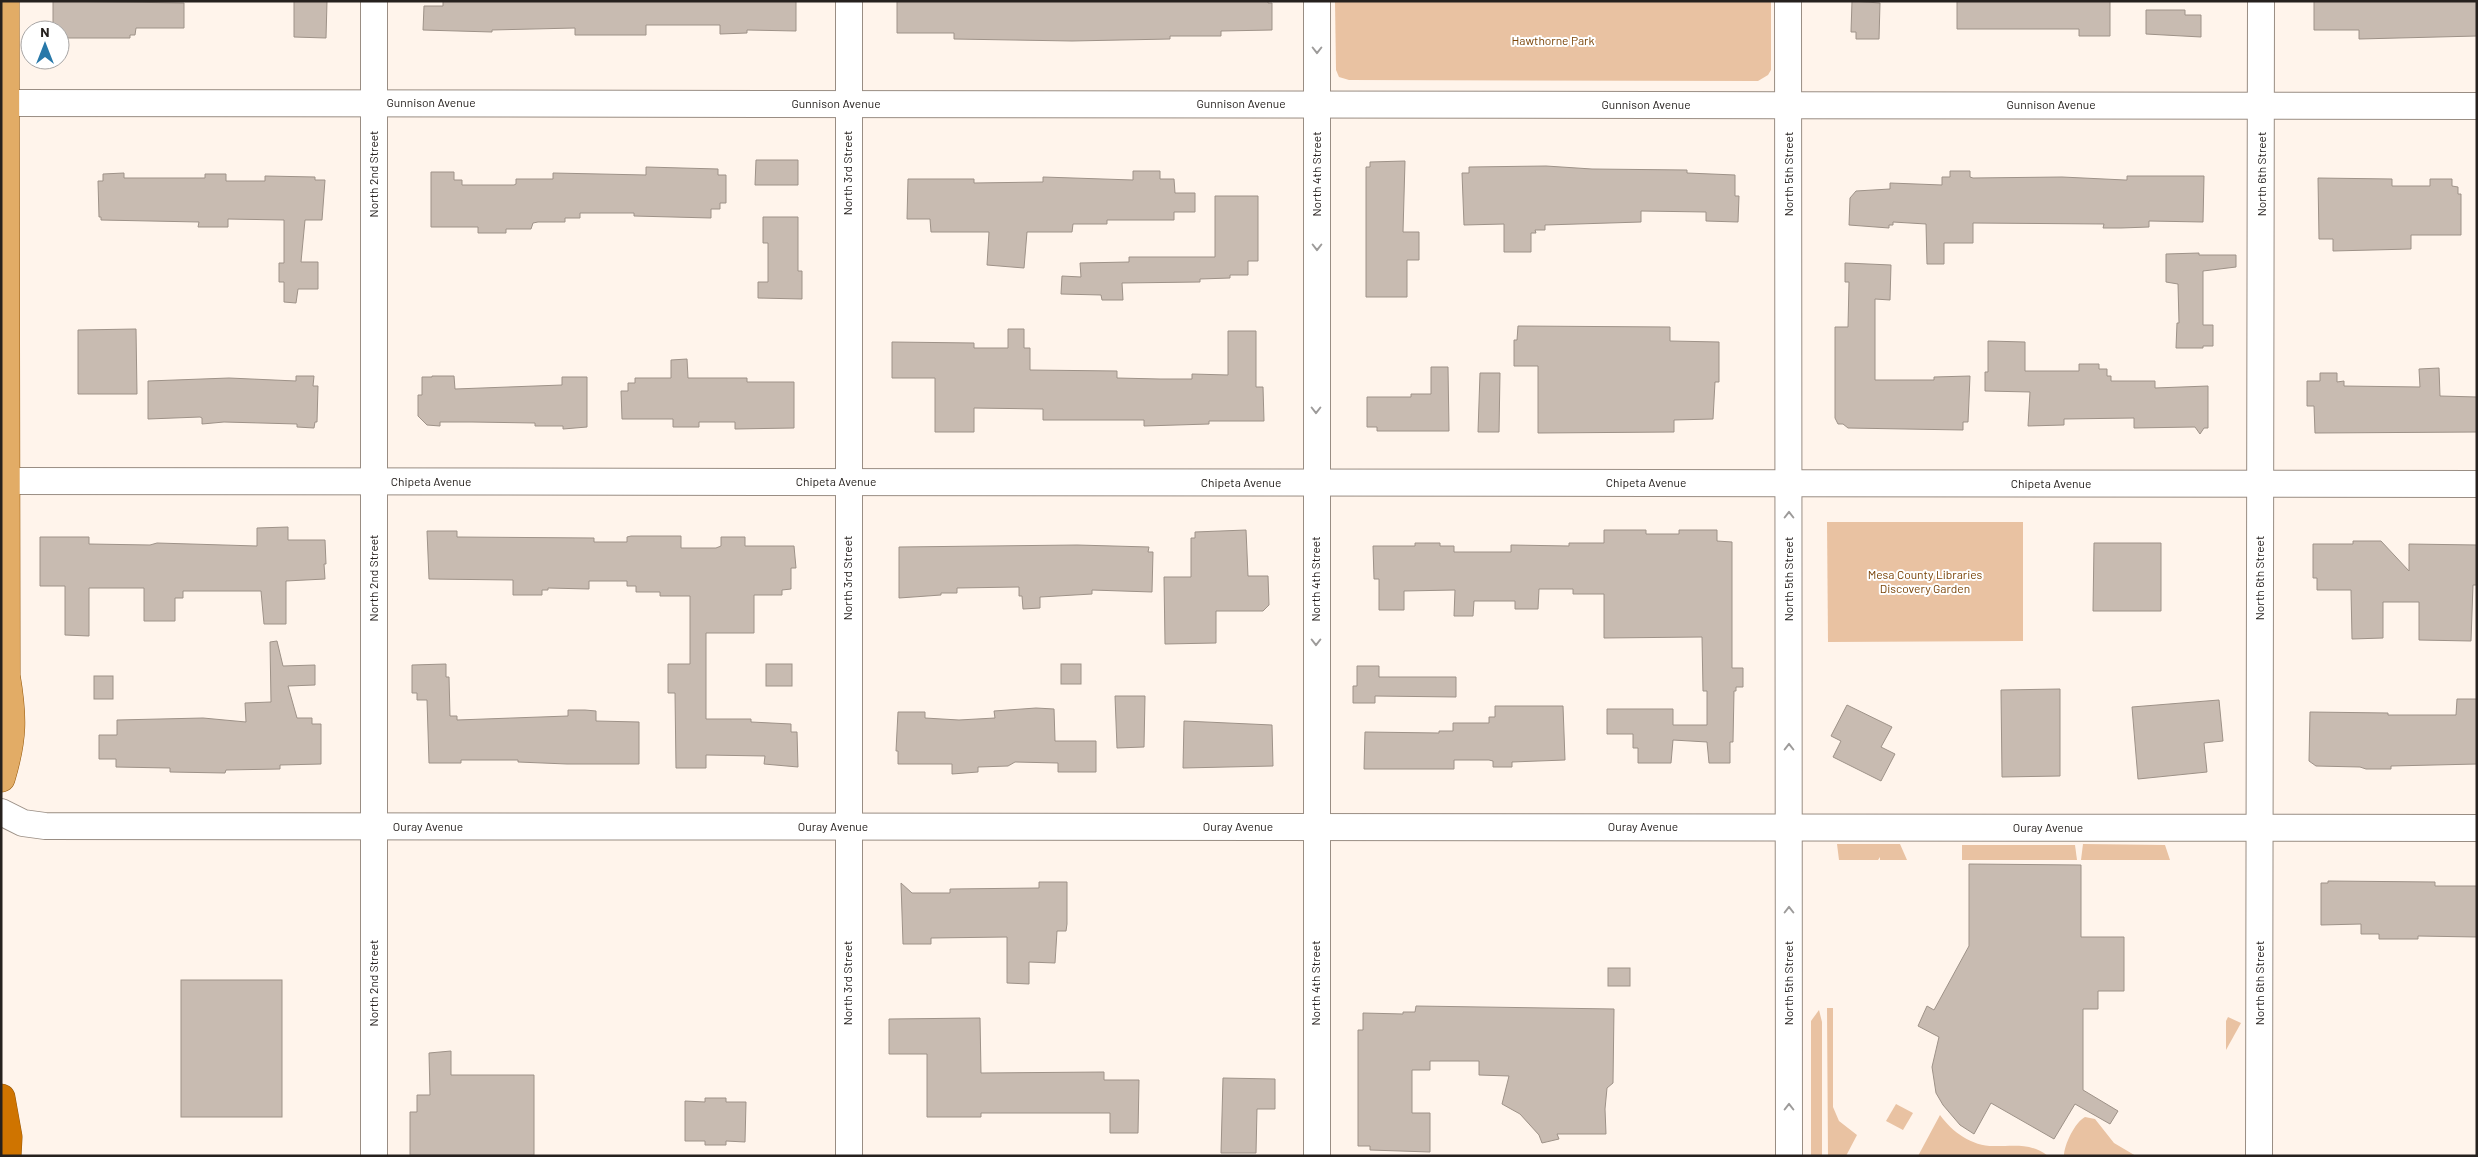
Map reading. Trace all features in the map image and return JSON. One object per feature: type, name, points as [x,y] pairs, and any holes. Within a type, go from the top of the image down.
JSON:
[{"type":"highway","points":[[1,1098],[8,1137],[7,1156]]},
{"type":"main road","points":[[1,778],[10,748],[12,714],[4,681],[5,1]]},
{"type":"street","name":"North 2nd Street","points":[[374,1],[374,1156]]},
{"type":"street","name":"North 3rd Street","points":[[848,1],[849,1156]]},
{"type":"street","name":"North 4th Street","points":[[1317,1],[1317,1156]]},
{"type":"street","name":"North 5th Street","points":[[1788,1],[1789,1156]]},
{"type":"street","name":"North 6th Street","points":[[2259,1156],[2261,1]]},
{"type":"street","name":"Gunnison Avenue","points":[[6,102],[2477,106]]},
{"type":"street","name":"Chipeta Avenue","points":[[5,481],[2477,484]]},
{"type":"street","name":"Ouray Avenue","points":[[1,812],[23,824],[45,826],[2477,828]]},
{"type":"green space","name":"Hawthorne Park","points":[[1335,1],[1771,1],[1771,70],[1768,75],[1758,81],[1349,80],[1339,77],[1336,70]]},
{"type":"green space","name":"Mesa County Libraries Discovery Garden","points":[[1827,522],[2023,522],[2023,641],[1828,642]]},
{"type":"green space","points":[[1837,844],[1900,844],[1907,860],[1880,860],[1880,857],[1878,860],[1839,860]]},
{"type":"green space","points":[[2083,844],[2165,845],[2170,860],[2081,860]]},
{"type":"green space","points":[[1962,845],[2075,845],[2077,860],[1962,860]]},
{"type":"green space","points":[[1827,1008],[1833,1008],[1833,1107],[1839,1121],[1857,1135],[1846,1156],[1828,1156]]},
{"type":"green space","points":[[1819,1010],[1822,1022],[1822,1156],[1811,1156],[1811,1021]]},
{"type":"green space","points":[[2228,1017],[2241,1023],[2226,1050],[2226,1021]]},
{"type":"green space","points":[[1896,1104],[1913,1113],[1903,1130],[1886,1121]]},
{"type":"green space","points":[[1940,1115],[1957,1133],[1979,1144],[2029,1147],[2048,1156],[1918,1156]]},
{"type":"green space","points":[[2085,1117],[2095,1119],[2114,1143],[2136,1156],[2064,1156],[2071,1134]]},
{"type":"building","points":[[53,1],[184,3],[184,28],[136,28],[135,35],[130,35],[130,38],[70,38],[70,20],[53,20]]},
{"type":"building","points":[[294,1],[327,1],[326,38],[294,37]]},
{"type":"building","points":[[443,1],[796,1],[796,31],[747,30],[747,33],[720,34],[720,25],[646,25],[646,35],[575,35],[575,28],[492,30],[492,32],[423,30],[424,6],[443,6]]},
{"type":"building","points":[[897,1],[1268,1],[1268,3],[1272,3],[1272,30],[1221,31],[1221,36],[1170,36],[1170,39],[1072,41],[954,39],[954,33],[897,33]]},
{"type":"building","points":[[1852,1],[1880,3],[1879,39],[1856,39],[1856,32],[1851,32]]},
{"type":"building","points":[[1957,1],[2110,1],[2110,36],[2079,36],[2079,29],[1957,29]]},
{"type":"building","points":[[2314,1],[2477,1],[2477,36],[2359,39],[2359,30],[2314,30]]},
{"type":"building","points":[[2146,10],[2185,10],[2185,15],[2201,15],[2201,37],[2146,34]]},
{"type":"building","points":[[756,160],[798,160],[798,185],[755,185]]},
{"type":"building","points":[[1405,161],[1403,232],[1419,232],[1419,260],[1407,260],[1407,297],[1366,297],[1366,167],[1370,167],[1370,162]]},
{"type":"building","points":[[1546,166],[1592,169],[1687,170],[1687,173],[1735,175],[1735,196],[1739,196],[1738,222],[1706,221],[1706,212],[1641,211],[1641,222],[1545,225],[1545,230],[1535,230],[1536,233],[1531,233],[1531,252],[1504,252],[1504,224],[1464,225],[1462,173],[1469,173],[1469,167]]},
{"type":"building","points":[[646,167],[718,169],[718,175],[726,175],[726,203],[720,203],[720,209],[711,209],[711,218],[634,216],[634,213],[580,213],[580,218],[565,218],[565,222],[533,223],[531,229],[506,229],[506,233],[478,233],[478,227],[431,227],[431,172],[454,172],[454,180],[462,180],[462,185],[514,185],[516,184],[516,179],[553,179],[553,173],[646,175]]},
{"type":"building","points":[[1133,171],[1160,171],[1160,179],[1174,179],[1175,193],[1195,193],[1195,212],[1174,212],[1174,220],[1107,220],[1107,224],[1073,224],[1072,232],[1027,232],[1024,268],[987,265],[989,232],[931,232],[930,219],[907,219],[908,179],[974,179],[974,183],[1043,182],[1043,177],[1133,180]]},
{"type":"building","points":[[1950,171],[1970,171],[1970,177],[1973,178],[2062,177],[2127,180],[2127,176],[2204,176],[2203,222],[2149,221],[2149,227],[2121,228],[2103,228],[2104,224],[1973,223],[1973,243],[1944,243],[1944,264],[1927,264],[1926,224],[1893,222],[1893,225],[1889,225],[1889,228],[1849,225],[1850,198],[1856,191],[1890,189],[1890,183],[1942,185],[1942,177],[1950,177]]},
{"type":"building","points":[[124,173],[124,178],[205,178],[205,174],[226,174],[226,181],[265,181],[265,176],[315,177],[315,180],[325,180],[322,220],[305,220],[301,262],[318,262],[318,289],[298,289],[296,303],[284,302],[284,282],[279,282],[279,263],[284,263],[284,220],[228,219],[228,227],[198,227],[199,222],[101,220],[101,217],[99,217],[98,181],[103,181],[103,174]]},
{"type":"building","points":[[2318,178],[2392,179],[2392,186],[2430,186],[2430,179],[2452,179],[2452,186],[2458,187],[2458,194],[2461,194],[2461,235],[2411,235],[2411,249],[2333,251],[2333,239],[2319,239]]},
{"type":"building","points":[[1215,196],[1258,196],[1258,261],[1248,261],[1248,275],[1200,279],[1200,282],[1122,283],[1123,300],[1102,300],[1101,295],[1061,294],[1062,276],[1081,277],[1080,263],[1129,262],[1129,257],[1215,257]]},
{"type":"building","points":[[763,217],[798,217],[798,271],[802,271],[802,299],[758,298],[758,282],[768,282],[768,243],[763,243]]},
{"type":"building","points":[[2199,253],[2199,255],[2236,255],[2236,267],[2203,271],[2203,325],[2213,325],[2213,346],[2176,348],[2177,323],[2179,323],[2178,284],[2166,282],[2166,254]]},
{"type":"building","points":[[1845,263],[1891,265],[1890,300],[1875,299],[1875,380],[1934,380],[1934,377],[1970,376],[1968,422],[1963,422],[1963,430],[1848,428],[1843,424],[1838,424],[1835,418],[1835,327],[1848,327],[1849,282],[1845,282]]},
{"type":"building","points":[[1518,326],[1670,327],[1670,341],[1719,342],[1719,382],[1715,382],[1713,419],[1674,420],[1674,432],[1538,433],[1538,366],[1514,366],[1514,340],[1517,340]]},
{"type":"building","points":[[136,329],[137,394],[78,394],[78,330]]},
{"type":"building","points":[[1008,329],[1024,329],[1024,348],[1030,348],[1030,370],[1117,371],[1117,378],[1160,379],[1192,379],[1192,374],[1228,375],[1228,331],[1256,331],[1256,387],[1263,387],[1264,421],[1209,421],[1209,424],[1144,426],[1144,420],[1043,420],[1043,409],[974,408],[974,432],[935,432],[935,378],[892,378],[892,342],[974,343],[974,348],[1008,348]]},
{"type":"building","points":[[1988,341],[2025,342],[2025,371],[2079,371],[2079,364],[2099,364],[2099,369],[2107,369],[2107,376],[2111,376],[2111,381],[2155,381],[2155,388],[2208,386],[2208,428],[2204,428],[2200,434],[2195,427],[2134,428],[2134,418],[2064,419],[2064,425],[2028,426],[2030,392],[1985,391],[1985,372],[1988,372]]},
{"type":"building","points":[[687,359],[688,378],[747,378],[747,382],[794,382],[794,428],[735,429],[735,422],[699,422],[699,427],[673,427],[673,419],[622,419],[621,391],[628,391],[628,383],[635,383],[635,378],[671,378],[671,360]]},
{"type":"building","points":[[1431,367],[1448,367],[1449,431],[1377,431],[1377,427],[1367,427],[1367,397],[1411,397],[1411,394],[1431,394]]},
{"type":"building","points":[[2439,368],[2440,396],[2477,397],[2477,432],[2315,433],[2314,406],[2307,406],[2307,381],[2320,381],[2320,373],[2337,373],[2337,382],[2344,381],[2344,386],[2420,387],[2419,369]]},
{"type":"building","points":[[1480,373],[1500,373],[1499,432],[1478,432]]},
{"type":"building","points":[[296,376],[314,376],[313,386],[318,386],[317,422],[315,422],[314,428],[297,427],[297,424],[224,422],[202,424],[202,418],[200,417],[148,419],[148,381],[229,378],[296,381]]},
{"type":"building","points":[[454,376],[455,389],[562,385],[562,377],[587,377],[587,427],[563,429],[563,426],[535,426],[535,423],[472,422],[440,422],[440,426],[427,425],[418,416],[418,395],[422,395],[422,377]]},
{"type":"building","points":[[288,527],[288,540],[325,540],[326,564],[324,564],[325,579],[286,581],[286,624],[264,624],[261,591],[183,591],[183,598],[175,598],[175,621],[144,621],[144,588],[89,588],[89,636],[65,635],[65,586],[40,586],[40,537],[89,537],[89,544],[150,545],[157,543],[257,546],[257,528]]},
{"type":"building","points":[[1246,530],[1248,576],[1268,576],[1269,605],[1263,611],[1216,611],[1216,643],[1165,644],[1164,577],[1191,577],[1191,538],[1195,538],[1195,532]]},
{"type":"building","points":[[1604,530],[1646,530],[1646,534],[1679,534],[1679,530],[1717,530],[1717,541],[1732,542],[1732,668],[1743,668],[1743,687],[1736,687],[1736,691],[1734,691],[1733,742],[1730,742],[1730,763],[1709,763],[1707,742],[1673,740],[1671,763],[1638,763],[1638,748],[1633,748],[1633,734],[1607,734],[1607,709],[1673,709],[1673,725],[1707,725],[1707,691],[1703,691],[1702,637],[1604,638],[1604,594],[1573,594],[1573,589],[1539,589],[1538,609],[1515,609],[1515,601],[1474,601],[1473,616],[1454,616],[1455,590],[1404,591],[1404,610],[1379,610],[1379,579],[1374,579],[1373,546],[1415,546],[1415,543],[1440,543],[1440,546],[1454,546],[1454,552],[1511,552],[1511,545],[1569,546],[1569,543],[1604,543]]},
{"type":"building","points":[[427,531],[457,531],[457,537],[594,538],[594,542],[627,542],[627,537],[631,536],[681,536],[681,548],[716,548],[721,546],[721,537],[745,537],[745,546],[794,546],[796,568],[791,568],[791,589],[782,590],[782,595],[754,595],[754,633],[706,633],[706,719],[751,719],[751,722],[791,724],[791,732],[797,732],[798,767],[764,764],[765,756],[706,755],[706,768],[676,768],[675,693],[668,693],[668,664],[690,664],[690,596],[660,596],[660,592],[636,592],[636,586],[627,586],[627,581],[589,581],[589,589],[548,588],[548,590],[542,590],[542,595],[513,595],[513,580],[429,579]]},
{"type":"building","points":[[2353,541],[2381,541],[2409,571],[2409,544],[2477,545],[2477,585],[2473,585],[2471,641],[2419,640],[2419,602],[2383,602],[2383,638],[2352,639],[2351,590],[2317,590],[2317,578],[2313,578],[2313,544],[2353,544]]},
{"type":"building","points":[[2094,543],[2161,543],[2161,611],[2093,611]]},
{"type":"building","points":[[1077,545],[1149,547],[1148,552],[1153,552],[1152,592],[1092,590],[1092,594],[1040,597],[1040,608],[1023,609],[1022,596],[1019,596],[1019,587],[957,588],[957,593],[899,598],[899,547]]},
{"type":"building","points":[[277,641],[283,666],[315,665],[315,685],[288,686],[297,718],[312,718],[312,724],[321,724],[321,764],[280,765],[280,769],[226,770],[225,773],[170,772],[170,768],[116,767],[116,759],[99,759],[99,735],[117,735],[117,720],[203,718],[246,722],[245,703],[271,702],[270,642]]},
{"type":"building","points":[[446,664],[446,677],[449,677],[450,716],[457,716],[457,720],[568,716],[568,710],[596,711],[596,721],[639,722],[639,764],[567,764],[518,762],[518,760],[461,760],[461,763],[429,763],[427,700],[417,700],[417,693],[412,693],[412,665]]},
{"type":"building","points":[[766,664],[792,664],[792,686],[766,686]]},
{"type":"building","points":[[1061,664],[1081,664],[1081,684],[1061,684]]},
{"type":"building","points":[[1357,666],[1379,666],[1379,677],[1456,677],[1456,697],[1375,696],[1375,703],[1353,703],[1353,686],[1357,686]]},
{"type":"building","points":[[94,676],[113,676],[113,699],[94,699]]},
{"type":"building","points":[[2060,689],[2060,776],[2002,777],[2001,690]]},
{"type":"building","points":[[1115,696],[1145,696],[1144,747],[1117,748]]},
{"type":"building","points":[[2457,699],[2477,699],[2477,764],[2391,766],[2391,769],[2366,769],[2360,767],[2316,766],[2309,761],[2310,712],[2456,715]]},
{"type":"building","points":[[2219,700],[2223,741],[2204,743],[2207,772],[2138,779],[2132,707]]},
{"type":"building","points":[[1847,705],[1892,727],[1881,747],[1895,754],[1881,781],[1833,757],[1841,741],[1831,736]]},
{"type":"building","points":[[1495,706],[1563,706],[1565,760],[1512,762],[1512,767],[1493,767],[1493,761],[1489,760],[1454,760],[1454,769],[1364,769],[1365,732],[1439,733],[1439,731],[1453,731],[1453,723],[1489,723],[1489,717],[1495,717]]},
{"type":"building","points":[[1036,708],[1054,709],[1055,741],[1096,741],[1096,772],[1058,772],[1058,763],[1015,762],[1008,766],[978,767],[978,772],[952,774],[952,764],[898,764],[898,751],[896,751],[898,712],[925,712],[925,718],[959,720],[995,718],[994,711]]},
{"type":"building","points":[[1184,721],[1272,725],[1273,766],[1183,768]]},
{"type":"building","points":[[1969,864],[2081,865],[2081,937],[2124,937],[2124,991],[2098,991],[2098,1009],[2083,1009],[2083,1090],[2118,1111],[2110,1124],[2075,1104],[2054,1139],[1991,1103],[1974,1134],[1960,1125],[1943,1105],[1936,1093],[1932,1067],[1939,1037],[1918,1026],[1927,1006],[1934,1010],[1969,946]]},
{"type":"building","points":[[2328,881],[2435,882],[2435,886],[2477,886],[2477,937],[2418,936],[2418,939],[2379,939],[2379,934],[2361,934],[2361,924],[2321,925],[2321,883],[2328,883]]},
{"type":"building","points":[[1039,882],[1067,882],[1067,924],[1066,931],[1057,931],[1055,963],[1029,962],[1029,984],[1007,983],[1007,937],[931,938],[931,944],[903,944],[901,883],[912,893],[950,893],[950,889],[1039,888]]},
{"type":"building","points":[[1608,968],[1630,968],[1630,986],[1608,986]]},
{"type":"building","points":[[181,980],[282,980],[282,1117],[181,1117]]},
{"type":"building","points":[[1416,1006],[1614,1009],[1613,1083],[1607,1088],[1605,1109],[1606,1134],[1557,1134],[1559,1139],[1542,1143],[1539,1135],[1520,1114],[1502,1104],[1509,1076],[1479,1075],[1479,1061],[1430,1061],[1430,1070],[1412,1070],[1412,1113],[1430,1113],[1430,1152],[1370,1150],[1370,1146],[1358,1146],[1358,1030],[1363,1030],[1363,1013],[1403,1014],[1403,1012],[1415,1012]]},
{"type":"building","points":[[980,1018],[981,1073],[1104,1072],[1104,1080],[1139,1080],[1138,1133],[1110,1133],[1110,1113],[981,1113],[981,1117],[927,1117],[927,1054],[889,1054],[889,1019]]},
{"type":"building","points":[[451,1051],[451,1075],[534,1075],[534,1155],[410,1155],[410,1112],[417,1112],[417,1095],[430,1095],[429,1053]]},
{"type":"building","points":[[1223,1078],[1275,1079],[1275,1109],[1257,1109],[1256,1153],[1221,1153]]},
{"type":"building","points":[[705,1098],[726,1098],[726,1102],[746,1102],[745,1142],[726,1141],[726,1145],[705,1145],[705,1141],[685,1141],[685,1101],[705,1102]]}]
